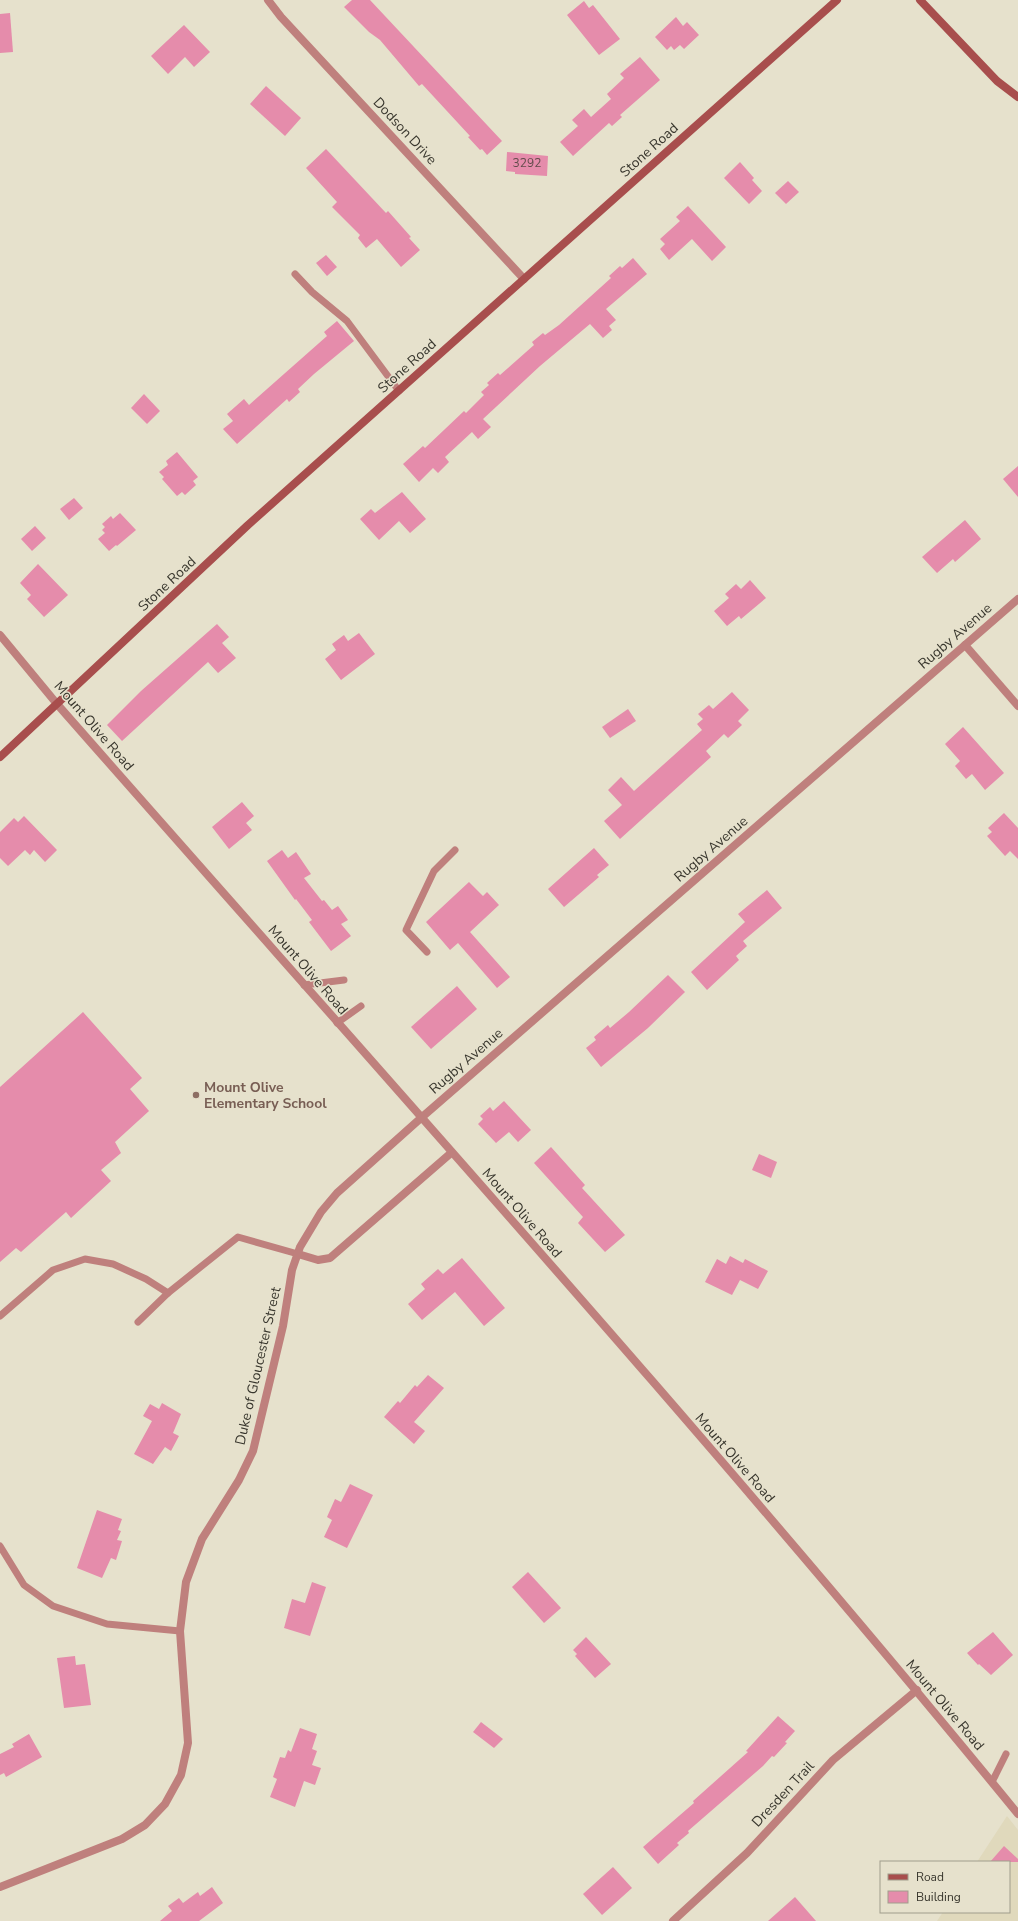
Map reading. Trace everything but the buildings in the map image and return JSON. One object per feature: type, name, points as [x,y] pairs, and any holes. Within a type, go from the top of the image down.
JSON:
[{"type":"street","name":"Dodson Drive","points":[[268,0],[281,17],[524,279]]},
{"type":"street","name":"Stone Road","points":[[0,757],[248,526],[837,0]]},
{"type":"street","points":[[920,0],[996,81],[1018,97]]},
{"type":"street","name":"Rugby Avenue","points":[[421,1118],[1018,598]]},
{"type":"street","name":"Mount Olive Road","points":[[0,635],[57,704],[657,1387],[917,1690],[1018,1814]]},
{"type":"street","points":[[965,645],[1018,706]]},
{"type":"street","name":"Duke of Gloucester Street","points":[[0,1887],[122,1839],[145,1825],[165,1804],[181,1775],[188,1743],[180,1632],[186,1582],[202,1539],[239,1480],[253,1451],[283,1326],[292,1270],[300,1247],[321,1212],[337,1193],[421,1118]]},
{"type":"street","points":[[298,1254],[318,1260],[330,1258],[451,1153]]},
{"type":"street","name":"Dresden Trail","points":[[673,1921],[747,1853],[833,1760],[917,1690]]},
{"type":"lane","points":[[295,274],[312,292],[347,321],[390,382],[399,391]]},
{"type":"lane","points":[[427,952],[406,930],[434,871],[454,850]]},
{"type":"lane","points":[[304,985],[344,980]]},
{"type":"lane","points":[[337,1023],[361,1006]]},
{"type":"lane","points":[[138,1322],[168,1293],[238,1237],[298,1254]]},
{"type":"lane","points":[[0,1316],[53,1270],[85,1259],[114,1264],[146,1278],[168,1293]]},
{"type":"lane","points":[[0,1546],[24,1585],[53,1606],[106,1624],[180,1632]]},
{"type":"lane","points":[[992,1782],[1006,1754]]},
{"type":"shaded area","points":[[1007,1816],[1018,1830],[1018,1921],[937,1921],[942,1913],[1010,1913],[1010,1861],[978,1861]]},
{"type":"place","name":"Mount Olive Elementary School","points":[[196,1095]]}]
